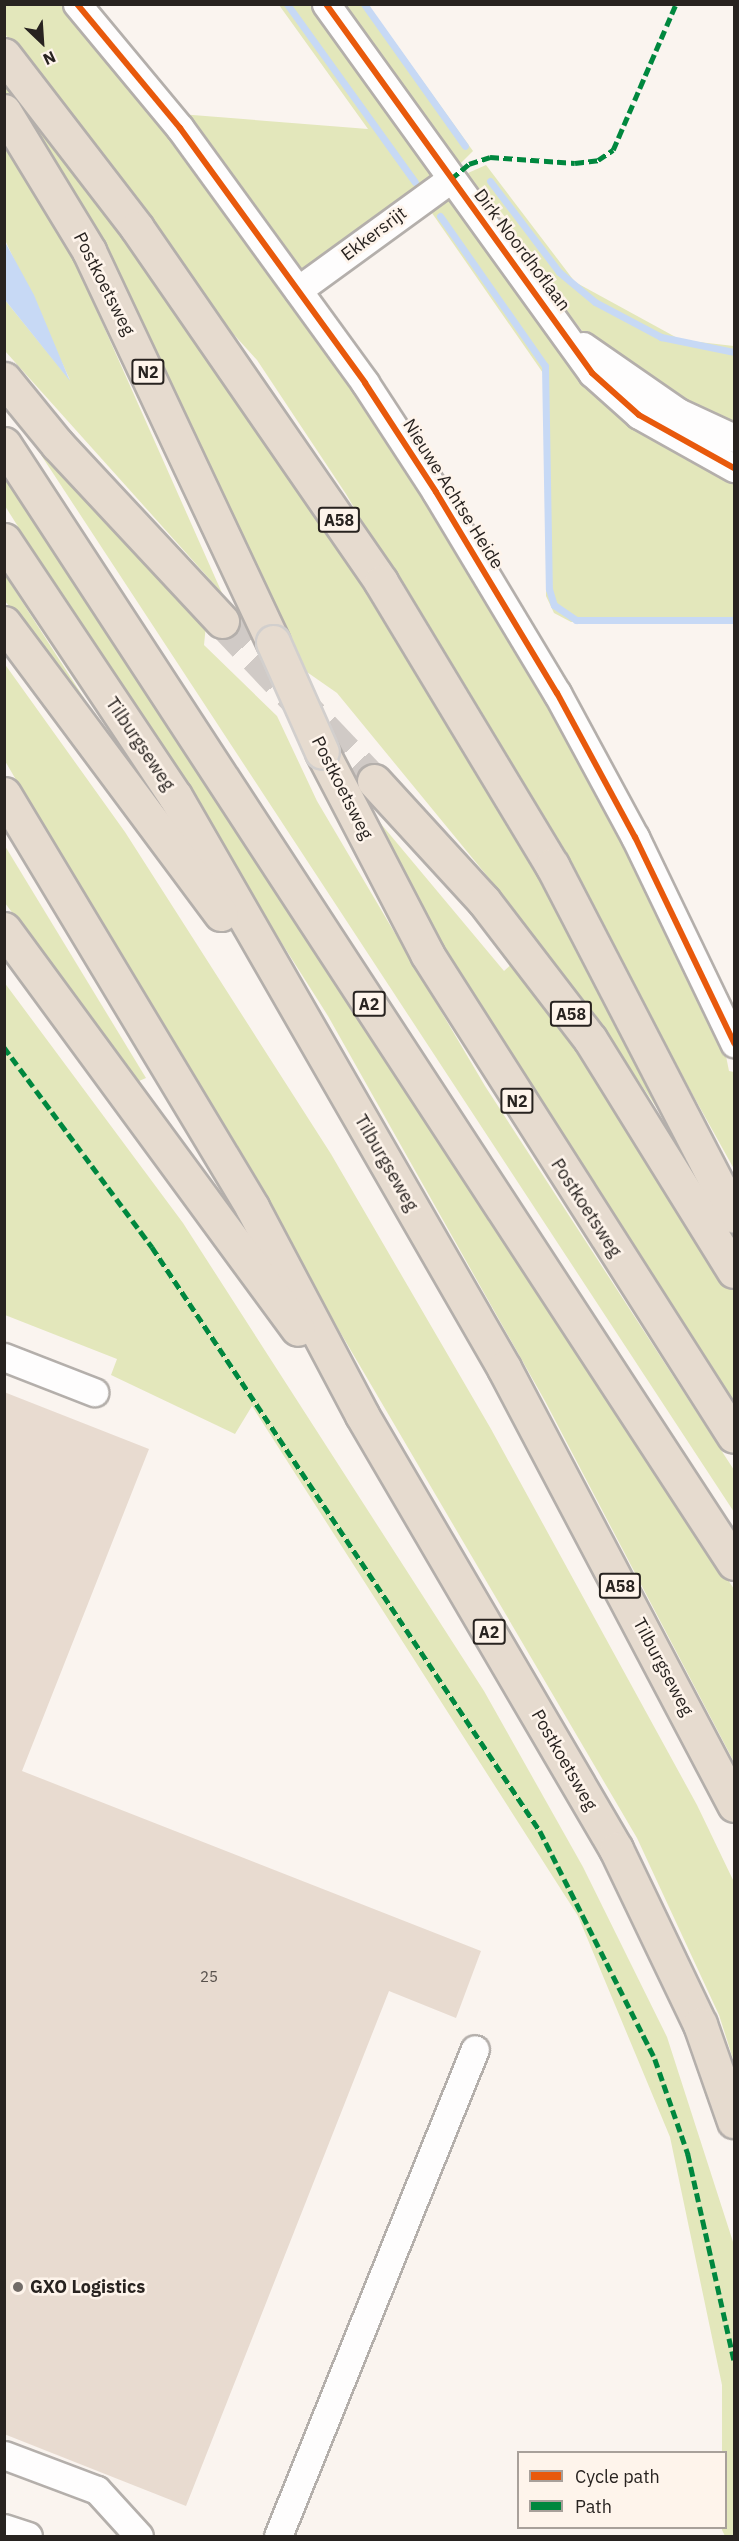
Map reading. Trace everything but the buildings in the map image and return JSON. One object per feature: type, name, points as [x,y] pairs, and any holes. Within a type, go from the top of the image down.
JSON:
[{"type":"highway","name":"A58","points":[[4,55],[137,228],[381,582],[552,864],[735,1216]]},
{"type":"highway","name":"Postkoetsweg","points":[[4,111],[90,251],[322,752],[439,973],[735,1436]]},
{"type":"highway","points":[[4,379],[57,444],[222,621]]},
{"type":"highway","name":"A2","points":[[4,444],[735,1563]]},
{"type":"highway","name":"Tilburgseweg","points":[[4,540],[175,796],[504,1368],[735,1805]]},
{"type":"highway","points":[[4,623],[98,743],[327,1062]]},
{"type":"highway","name":"A58","points":[[374,781],[484,901],[590,1039],[735,1271]]},
{"type":"highway","name":"Postkoetsweg","points":[[4,794],[252,1207],[362,1415],[616,1849],[700,2024],[735,2121]]},
{"type":"highway","name":"Postkoetsweg","points":[[4,929],[362,1415]]},
{"type":"street","name":"Nieuwe Achtse Heide","points":[[77,4],[180,128],[298,290],[429,482],[557,693],[635,837],[735,1043]]},
{"type":"street","name":"Dirk Noordhoflaan","points":[[326,4],[451,179],[569,337],[592,373],[639,416],[735,468]]},
{"type":"street","name":"Ekkersrijt","points":[[298,290],[451,179]]},
{"type":"street","name":"Dirk Noordhoflaan","points":[[569,337],[678,412],[735,438]]},
{"type":"street","points":[[4,1357],[94,1392]]},
{"type":"street","points":[[278,2536],[475,2049]]},
{"type":"street","points":[[4,2455],[97,2490],[139,2536]]},
{"type":"street","points":[[4,2528],[28,2536]]},
{"type":"green space","points":[[5,5],[68,5],[172,131],[359,387],[549,694],[724,1046],[729,1071],[734,1072],[734,1169],[562,859],[346,494],[257,360],[208,306],[5,34]]},
{"type":"green space","points":[[279,5],[310,5],[434,176],[308,274],[295,274],[180,114],[368,129]]},
{"type":"green space","points":[[339,5],[368,5],[473,151],[460,164],[453,163]]},
{"type":"green space","points":[[4,74],[126,234],[364,582],[539,872],[701,1173],[604,1030],[497,888],[337,693],[304,670],[5,95]]},
{"type":"green space","points":[[4,138],[76,264],[222,593],[5,351],[5,300],[70,380],[5,240]]},
{"type":"green space","points":[[486,165],[575,282],[681,340],[734,346],[734,431],[612,359],[583,332],[467,181],[468,173]]},
{"type":"green space","points":[[447,195],[539,322],[734,475],[734,621],[571,622],[554,613],[546,596],[548,425],[543,373],[425,203]]},
{"type":"green space","points":[[5,400],[206,625],[204,645],[277,716],[317,801],[485,1086],[734,1470],[734,1512]]},
{"type":"green space","points":[[4,471],[734,1589],[734,1762],[545,1401],[328,1016],[5,506]]},
{"type":"green space","points":[[5,575],[91,709],[5,601]]},
{"type":"green space","points":[[4,663],[125,832],[331,1154],[491,1429],[697,1805],[734,1882],[734,2062],[719,2015],[637,1838],[5,761]]},
{"type":"green space","points":[[361,800],[504,971],[517,959],[582,1044],[734,1289],[734,1410],[424,926]]},
{"type":"green space","points":[[5,846],[146,1078],[139,1081],[5,903]]},
{"type":"green space","points":[[4,982],[183,1223],[484,1691],[583,1867],[667,2037],[734,2245],[734,2536],[725,2536],[722,2530],[727,2529],[727,2451],[722,2451],[722,2385],[670,2137],[578,1916],[252,1406],[235,1434],[111,1375],[117,1359],[5,1315]]},
{"type":"water","points":[[4,240],[34,295],[70,381],[5,300]]},
{"type":"waterway","points":[[287,4],[415,182]]},
{"type":"waterway","points":[[364,4],[465,146]]},
{"type":"waterway","points":[[490,181],[559,272],[595,302],[661,337],[734,352]]},
{"type":"waterway","points":[[440,216],[545,366],[549,589],[554,605],[576,620],[734,620]]},
{"type":"tunnel","points":[[222,621],[374,781]]},
{"type":"marked path","points":[[451,179],[469,164],[490,157],[575,163],[598,160],[613,150],[676,4]]},
{"type":"marked path","points":[[4,1047],[152,1247],[540,1831],[655,2059],[688,2154],[734,2360]]},
{"type":"cycle path","points":[[77,4],[180,128],[365,383],[436,492],[557,693],[635,837],[734,1043]]},
{"type":"cycle path","points":[[326,4],[592,373],[639,415],[734,468]]},
{"type":"place","name":"GXO Logistics","points":[[18,2287]]}]
